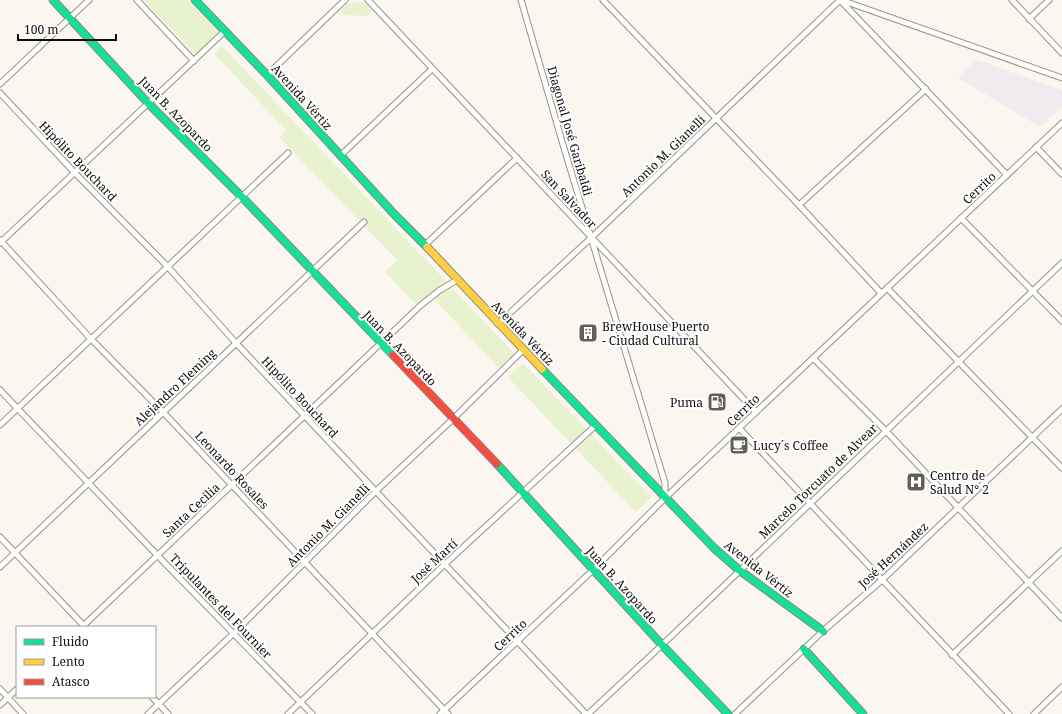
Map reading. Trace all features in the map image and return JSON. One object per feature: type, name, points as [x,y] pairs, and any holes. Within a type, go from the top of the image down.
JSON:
[{"type":"street","name":"Juan B. Azopardo","points":[[53,0],[148,103],[242,197],[380,344],[524,493],[662,645],[728,714]]},
{"type":"street","points":[[0,84],[89,0]]},
{"type":"street","points":[[137,0],[194,61]]},
{"type":"street","name":"Avenida Vértiz","points":[[195,0],[267,75],[340,156],[498,324],[714,548],[739,570],[823,631]]},
{"type":"street","points":[[267,75],[345,0]]},
{"type":"street","name":"San Salvador","points":[[368,0],[756,412]]},
{"type":"street","name":"Diagonal José Garibaldi","points":[[521,0],[664,483],[665,498]]},
{"type":"street","points":[[603,0],[881,293]]},
{"type":"street","points":[[840,0],[1062,78]]},
{"type":"street","points":[[840,0],[1007,175]]},
{"type":"street","name":"Antonio M. Gianelli","points":[[498,324],[717,119],[840,0]]},
{"type":"street","points":[[1012,0],[1062,53]]},
{"type":"street","points":[[1029,19],[1049,0]]},
{"type":"street","points":[[0,242],[225,31]]},
{"type":"street","points":[[340,156],[432,69]]},
{"type":"street","points":[[799,205],[926,89]]},
{"type":"street","name":"Hipólito Bouchard","points":[[0,93],[75,173],[168,267],[236,343],[587,714]]},
{"type":"street","name":"Cerrito","points":[[444,713],[517,641],[593,570],[665,498],[1062,123]]},
{"type":"street","points":[[1036,147],[1062,174]]},
{"type":"street","points":[[0,425],[288,153]]},
{"type":"street","points":[[425,245],[517,158]]},
{"type":"street","points":[[961,218],[1062,321]]},
{"type":"street","name":"Alejandro Fleming","points":[[0,567],[364,222]]},
{"type":"street","name":"Leonardo Rosales","points":[[0,242],[232,485],[444,713]]},
{"type":"street","name":"Marcelo Torcuato de Alvear","points":[[587,714],[662,645],[1062,263]]},
{"type":"street","name":"Santa Cecilia","points":[[85,626],[380,344],[440,290],[457,280]]},
{"type":"street","points":[[887,288],[1062,468]]},
{"type":"street","name":"Antonio M. Gianelli","points":[[148,714],[233,634],[376,492],[523,350]]},
{"type":"street","points":[[814,358],[886,431],[1062,618]]},
{"type":"street","name":"Tripulantes del Fournier","points":[[0,390],[233,634],[312,714]]},
{"type":"street","name":"José Hernández","points":[[735,714],[823,631],[882,580],[1062,409]]},
{"type":"street","name":"José Martí","points":[[288,714],[445,564],[524,493],[596,425]]},
{"type":"street","points":[[740,428],[1009,714]]},
{"type":"street","points":[[0,537],[83,626]]},
{"type":"street","points":[[952,655],[1062,551]]},
{"type":"street","points":[[804,649],[863,714]]},
{"type":"street","points":[[1034,714],[1062,687]]},
{"type":"street","points":[[0,689],[23,714]]},
{"type":"street","points":[[0,705],[16,690]]},
{"type":"street","points":[[153,698],[168,714]]},
{"type":"shaded area","points":[[977,60],[1062,90],[1062,107],[1040,127],[958,78]]},
{"type":"green space","points":[[144,0],[187,0],[219,33],[196,55]]},
{"type":"green space","points":[[353,2],[366,4],[373,11],[367,16],[344,15],[340,11],[346,5]]},
{"type":"green space","points":[[222,46],[447,282],[417,305],[385,272],[397,260],[279,137],[286,130],[214,54]]},
{"type":"green space","points":[[452,288],[514,353],[499,368],[434,299],[442,292]]},
{"type":"green space","points":[[523,363],[588,431],[572,445],[508,377]]},
{"type":"green space","points":[[592,435],[651,497],[636,512],[576,449]]},
{"type":"traffic: fast","points":[[53,0],[148,103],[242,197],[393,355]]},
{"type":"traffic: fast","points":[[195,0],[267,75],[395,215],[427,247]]},
{"type":"traffic: fast","points":[[542,369],[714,548],[739,570],[823,631]]},
{"type":"traffic: fast","points":[[497,464],[662,645],[728,714]]},
{"type":"traffic: fast","points":[[804,649],[863,714]]},
{"type":"traffic: slow","points":[[427,247],[542,369]]},
{"type":"traffic: jam","points":[[393,355],[497,464]]},
{"type":"place","name":"BrewHouse Puerto - Ciudad Cultural","points":[[588,333]]},
{"type":"place","name":"Puma","points":[[717,402]]},
{"type":"place","name":"Lucy´s Coffee","points":[[739,445]]},
{"type":"place","name":"Centro de Salud N° 2","points":[[916,482]]}]
